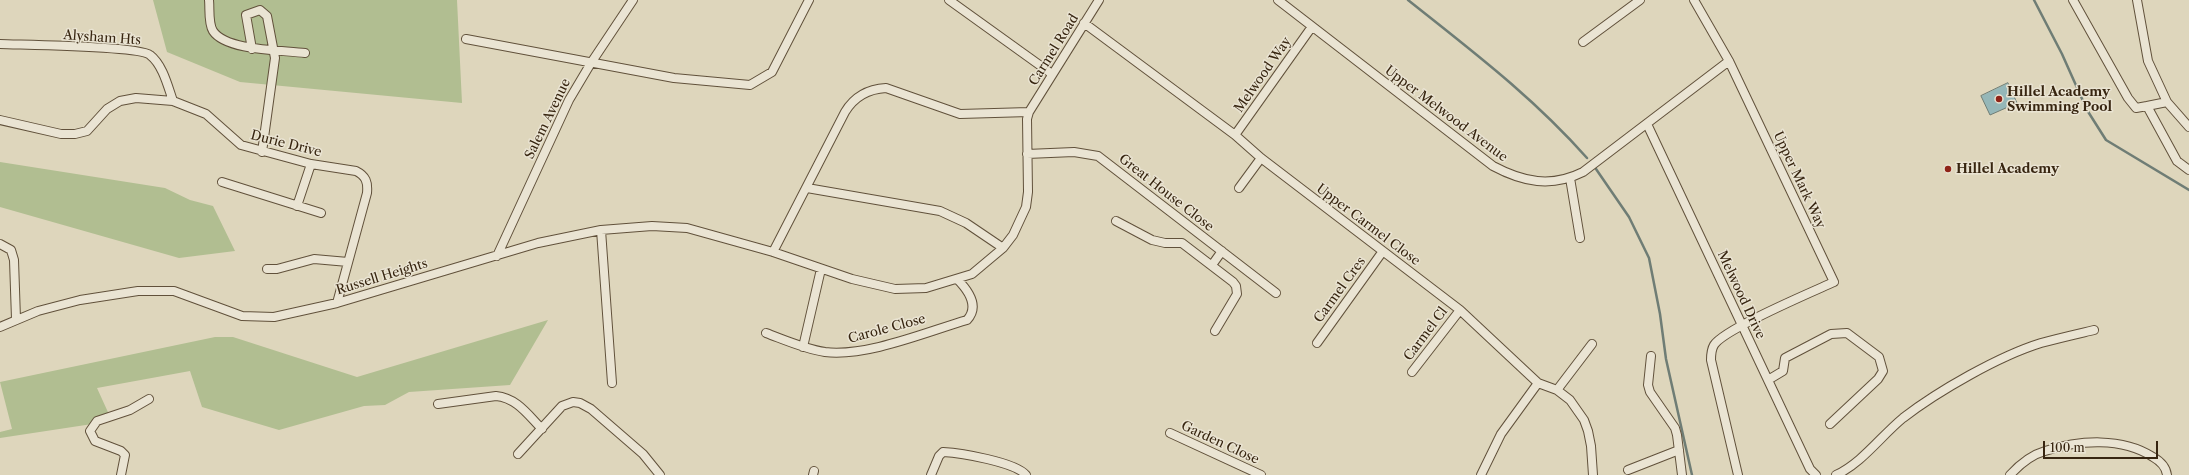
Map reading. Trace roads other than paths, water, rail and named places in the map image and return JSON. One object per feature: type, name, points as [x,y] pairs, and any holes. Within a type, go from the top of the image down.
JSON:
[{"type":"street","points":[[209,0],[213,31],[230,42],[252,49],[274,49],[305,53]]},
{"type":"street","name":"Salem Avenue","points":[[497,256],[569,100],[590,63],[633,0]]},
{"type":"street","points":[[466,39],[674,78],[750,85],[772,72],[809,0]]},
{"type":"street","points":[[949,0],[1052,74]]},
{"type":"street","name":"Carmel Road","points":[[1029,112],[1099,0]]},
{"type":"street","name":"Upper Melwood Avenue","points":[[1278,0],[1312,28],[1493,166],[1510,175],[1529,181],[1550,182],[1570,178],[1583,172],[1729,61]]},
{"type":"street","points":[[1583,42],[1640,0]]},
{"type":"street","name":"Upper Mark Way","points":[[1694,0],[1729,61],[1834,282],[1742,325]]},
{"type":"street","points":[[2073,0],[2128,98],[2136,108],[2167,102]]},
{"type":"street","points":[[2136,0],[2148,61],[2167,102],[2189,127]]},
{"type":"street","points":[[252,49],[246,15],[260,10],[268,16],[274,49],[274,69],[262,152]]},
{"type":"street","name":"Upper Carmel Close","points":[[1084,24],[1235,135],[1261,158],[1460,310],[1538,383],[1557,390],[1570,400],[1584,420],[1592,446],[1593,475]]},
{"type":"street","name":"Melwood Way","points":[[1235,135],[1312,28]]},
{"type":"street","name":"Alysham Hts","points":[[0,44],[121,49],[146,52],[151,55],[162,70],[173,101]]},
{"type":"street","points":[[774,252],[852,100],[875,88],[886,88],[960,114],[1029,112]]},
{"type":"street","name":"Durie Drive","points":[[0,120],[61,134],[76,134],[86,130],[107,109],[120,101],[136,98],[173,101],[206,114],[241,145],[310,164],[356,171],[366,179],[367,193],[337,303]]},
{"type":"street","points":[[2147,106],[2177,161],[2189,170]]},
{"type":"street","name":"Russell Heights","points":[[0,327],[38,311],[80,300],[138,291],[174,291],[242,316],[262,318],[274,317],[337,303],[538,243],[601,230],[652,226],[687,228],[774,252],[852,279],[902,289],[926,288],[972,274],[1003,248],[1013,234],[1026,207],[1028,192],[1027,119],[1029,112]]},
{"type":"street","name":"Melwood Drive","points":[[1647,124],[1810,470],[1816,475]]},
{"type":"street","name":"Great House Close","points":[[1027,154],[1074,152],[1098,156],[1276,293]]},
{"type":"street","points":[[1239,188],[1261,158]]},
{"type":"street","points":[[297,206],[310,164]]},
{"type":"street","points":[[1570,178],[1580,238]]},
{"type":"street","points":[[222,182],[297,206],[321,212]]},
{"type":"street","points":[[807,188],[940,211],[966,223],[1003,248]]},
{"type":"street","points":[[1116,221],[1152,240],[1166,243],[1182,243],[1233,282],[1237,291],[1215,331]]},
{"type":"street","points":[[601,230],[612,383]]},
{"type":"street","points":[[0,244],[11,250],[14,260],[16,319]]},
{"type":"street","name":"Carmel Cres","points":[[1317,343],[1383,251]]},
{"type":"street","points":[[1212,265],[1222,252]]},
{"type":"street","points":[[267,269],[277,269],[314,259],[348,262]]},
{"type":"street","points":[[803,346],[821,269]]},
{"type":"street","name":"Carole Close","points":[[766,333],[824,352],[846,353],[868,349],[967,320],[972,314],[974,307],[967,289],[957,279]]},
{"type":"street","name":"Carmel Cl","points":[[1412,372],[1460,310]]},
{"type":"street","points":[[1738,475],[1711,360],[1711,352],[1719,339],[1742,325]]},
{"type":"street","points":[[1836,475],[1851,465],[1904,418],[1927,401],[1991,364],[2041,343],[2094,330]]},
{"type":"street","points":[[1768,380],[1783,371],[1785,358],[1831,334],[1847,333],[1879,357],[1883,371],[1878,379],[1830,424]]},
{"type":"street","points":[[1557,390],[1592,344]]},
{"type":"street","points":[[1652,356],[1648,385],[1650,392],[1675,428],[1682,475]]},
{"type":"street","points":[[1481,475],[1500,434],[1538,383]]},
{"type":"street","points":[[438,404],[496,396],[505,397],[519,405],[542,429]]},
{"type":"street","points":[[121,475],[126,458],[124,453],[95,441],[90,431],[96,421],[130,410],[149,399]]},
{"type":"street","points":[[518,454],[567,403],[580,403],[586,405],[643,454],[660,475]]},
{"type":"street","name":"Garden Close","points":[[1170,434],[1261,475]]},
{"type":"street","points":[[2010,475],[2026,459],[2045,451],[2077,444],[2109,442],[2148,454],[2161,463],[2167,470],[2168,475]]},
{"type":"street","points":[[1628,470],[1679,450]]},
{"type":"street","points":[[931,475],[938,456],[943,452],[1015,466],[1026,475]]},
{"type":"water","name":"Hillel Academy Swimming Pool","points":[[2008,83],[2017,103],[1990,115],[1981,96]]},
{"type":"waterway","points":[[1408,0],[1523,94],[1545,114],[1587,158]]},
{"type":"waterway","points":[[2034,0],[2062,54],[2087,110],[2106,140],[2189,190]]},
{"type":"waterway","points":[[1596,169],[1629,217],[1649,258],[1660,314],[1666,359],[1692,475]]},
{"type":"place","name":"Hillel Academy Swimming Pool","points":[[1999,99]]},
{"type":"place","name":"Hillel Academy","points":[[1948,169]]}]
